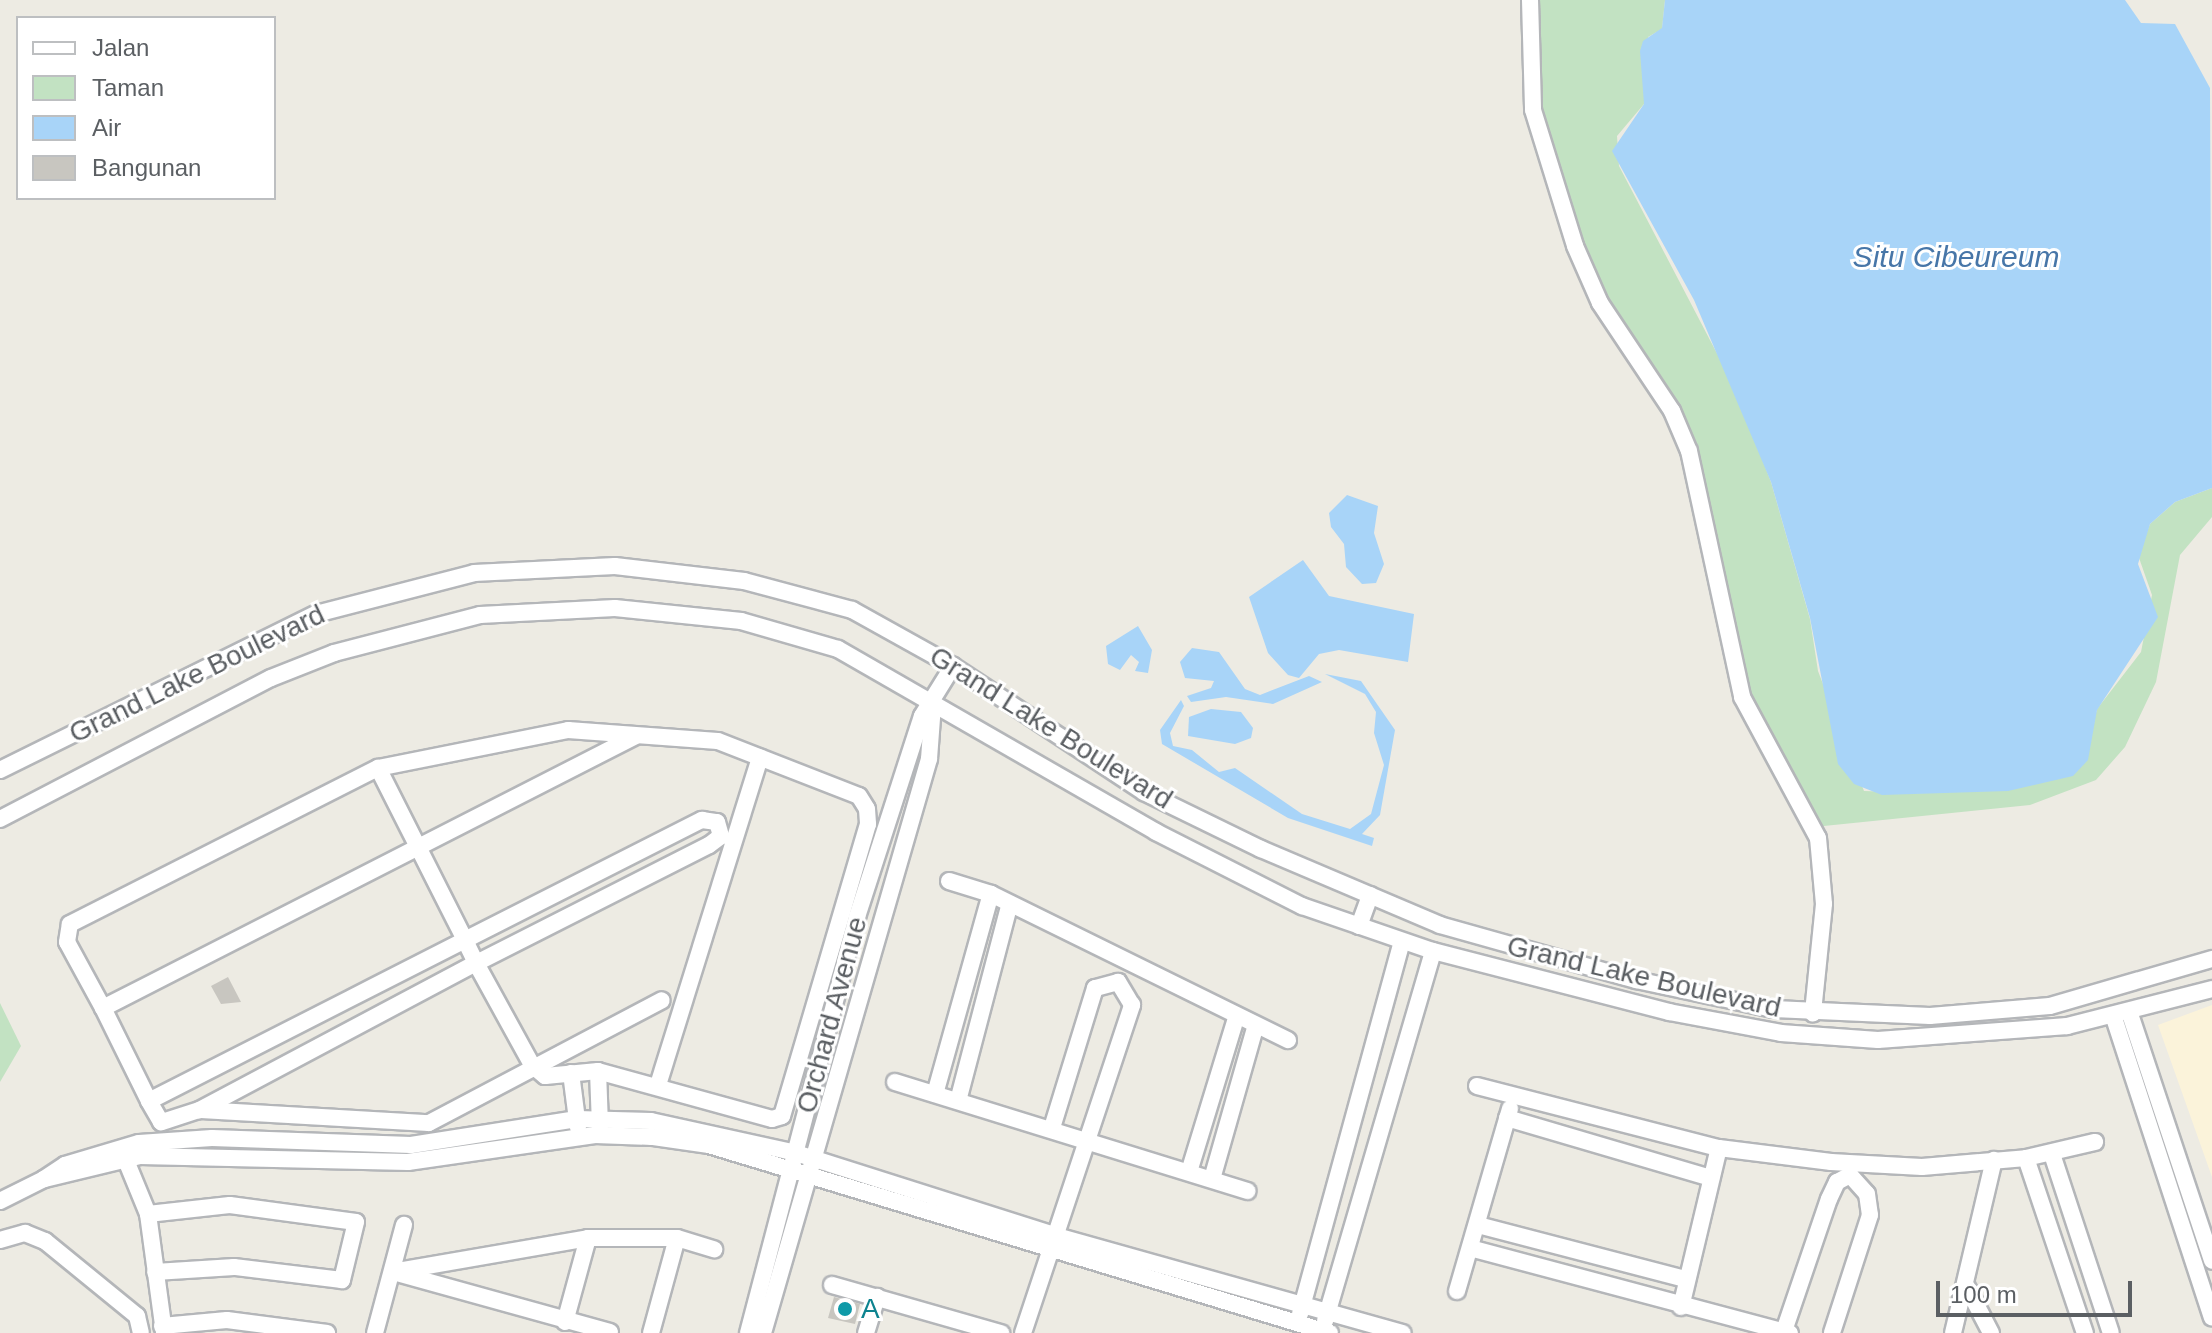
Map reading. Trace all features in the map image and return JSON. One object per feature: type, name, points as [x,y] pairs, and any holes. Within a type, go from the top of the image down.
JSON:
[{"type":"street","points":[[1530,0],[1535,120],[1575,246],[1600,303],[1672,411],[1689,451],[1742,697],[1818,838],[1824,864],[1813,1013]]},
{"type":"street","name":"Grand Lake Boulevard","points":[[0,770],[316,614],[407,586],[515,568],[615,566],[773,587],[852,610],[953,666],[1144,792],[1370,895],[1474,936],[1665,987],[1813,1013],[1930,1016],[2050,1006],[2212,959]]},
{"type":"street","name":"Grand Lake Boulevard","points":[[0,819],[271,678],[416,628],[480,615],[615,608],[741,621],[838,649],[1209,860],[1359,926],[1433,951],[1669,1012],[1833,1039],[1988,1035],[2122,1016],[2212,989]]},
{"type":"street","name":"Orchard Avenue","points":[[763,1333],[857,917],[922,716],[933,705],[953,666]]},
{"type":"street","name":"Orchard Avenue","points":[[748,1333],[929,759],[933,705]]},
{"type":"street","points":[[149,1101],[465,940],[702,820],[717,822],[721,836],[709,845],[476,963],[199,1110],[166,1124],[149,1101],[67,942],[70,924],[378,768],[568,730],[718,741],[859,796],[868,824],[784,1110],[772,1119],[658,1085],[598,1071],[545,1076],[532,1065],[476,963],[465,940],[378,768]]},
{"type":"street","points":[[103,1008],[636,736]]},
{"type":"street","points":[[658,1085],[760,757]]},
{"type":"street","points":[[949,881],[991,894],[1009,906],[1236,1018],[1288,1040]]},
{"type":"street","points":[[935,1094],[991,894]]},
{"type":"street","points":[[1359,926],[1370,895]]},
{"type":"street","points":[[958,1101],[1009,906]]},
{"type":"street","points":[[1468,960],[1474,936]]},
{"type":"street","points":[[1298,1325],[1402,942]]},
{"type":"street","points":[[2,1201],[44,1179],[131,1152],[212,1138],[411,1145],[600,1117],[714,1130],[1051,1253],[1327,1332],[1326,1313],[1433,951]]},
{"type":"street","points":[[1023,1333],[1091,1140],[1132,1005],[1118,982],[1095,988],[1052,1128]]},
{"type":"street","points":[[199,1110],[429,1123],[532,1065],[662,1000]]},
{"type":"street","points":[[2122,1016],[2212,1261]]},
{"type":"street","points":[[2122,1016],[2212,1317]]},
{"type":"street","points":[[1189,1172],[1236,1018]]},
{"type":"street","points":[[1212,1179],[1256,1025]]},
{"type":"street","points":[[598,1071],[601,1135]]},
{"type":"street","points":[[571,1073],[579,1138]]},
{"type":"street","points":[[895,1082],[1091,1140],[1248,1191]]},
{"type":"street","points":[[1477,1086],[1719,1148],[1907,1167],[2026,1158],[2095,1142]]},
{"type":"street","points":[[1457,1291],[1513,1096]]},
{"type":"street","points":[[1507,1118],[1711,1178]]},
{"type":"street","points":[[131,1152],[408,1162],[601,1135],[709,1145],[801,1164],[1403,1333]]},
{"type":"street","points":[[1681,1307],[1719,1148]]},
{"type":"street","points":[[131,1152],[148,1214],[163,1330],[227,1320],[327,1333]]},
{"type":"street","points":[[2052,1154],[2111,1333]]},
{"type":"street","points":[[2026,1158],[2085,1333]]},
{"type":"street","points":[[1953,1333],[1967,1287],[1994,1160]]},
{"type":"street","points":[[1470,1248],[1681,1307],[1787,1332],[1829,1199],[1837,1182],[1850,1175],[1867,1194],[1870,1215],[1832,1333]]},
{"type":"street","points":[[148,1214],[230,1205],[356,1222],[342,1280],[234,1267],[155,1272]]},
{"type":"street","points":[[375,1333],[404,1225]]},
{"type":"street","points":[[1478,1225],[1686,1279]]},
{"type":"street","points":[[0,1240],[25,1233],[45,1241],[137,1316],[141,1333]]},
{"type":"street","points":[[392,1272],[588,1238],[677,1238],[714,1249]]},
{"type":"street","points":[[565,1322],[588,1238]]},
{"type":"street","points":[[651,1333],[677,1238]]},
{"type":"street","points":[[392,1272],[610,1332]]},
{"type":"street","points":[[832,1285],[1001,1333]]},
{"type":"street","points":[[1967,1287],[1991,1333]]},
{"type":"street","points":[[866,1333],[877,1297]]},
{"type":"shaded area","points":[[2212,1005],[2212,1177],[2158,1025]]},
{"type":"green space","points":[[1530,0],[1665,0],[1662,29],[1648,37],[1644,104],[1617,136],[1619,166],[1734,386],[1771,482],[1810,619],[1818,671],[1864,791],[1928,793],[2089,741],[2097,709],[2141,652],[2152,595],[2138,555],[2150,524],[2175,502],[2212,488],[2212,517],[2180,555],[2156,682],[2125,747],[2096,780],[2030,805],[1814,827],[1742,697],[1689,451],[1600,303],[1537,129]]},
{"type":"green space","points":[[0,1003],[21,1046],[0,1082]]},
{"type":"water","name":"Situ Cibeureum","points":[[1665,0],[2125,0],[2141,23],[2175,24],[2210,88],[2212,488],[2175,502],[2150,524],[2138,564],[2158,617],[2097,710],[2088,760],[2073,776],[2008,791],[1882,795],[1854,784],[1838,764],[1810,618],[1771,482],[1694,300],[1612,151],[1644,104],[1640,51],[1643,41],[1662,28]]},
{"type":"water","points":[[1347,495],[1378,506],[1374,533],[1384,564],[1376,583],[1362,584],[1346,567],[1344,544],[1331,527],[1329,513]]},
{"type":"water","points":[[1303,560],[1329,596],[1414,614],[1408,662],[1339,650],[1319,654],[1299,678],[1288,675],[1268,653],[1249,597]]},
{"type":"water","points":[[1138,626],[1152,650],[1148,673],[1135,671],[1139,662],[1131,655],[1120,670],[1108,664],[1106,646]]},
{"type":"water","points":[[1192,648],[1219,652],[1245,689],[1260,695],[1309,676],[1322,682],[1273,704],[1226,697],[1191,702],[1187,696],[1211,688],[1214,681],[1185,678],[1180,662]]},
{"type":"water","points":[[1325,674],[1361,681],[1395,730],[1380,815],[1362,834],[1374,838],[1372,846],[1288,818],[1162,744],[1160,730],[1181,700],[1184,706],[1170,733],[1173,746],[1192,750],[1219,772],[1235,768],[1302,814],[1350,829],[1371,814],[1384,765],[1374,733],[1376,712],[1365,694]]},
{"type":"water","points":[[1211,709],[1241,712],[1253,728],[1251,738],[1235,744],[1188,736],[1189,717]]},
{"type":"building","points":[[228,977],[241,1002],[221,1004],[211,986]]},
{"type":"building","name":"A","points":[[834,1297],[860,1304],[855,1324],[828,1318]]},
{"type":"place","name":"A","points":[[845,1309]]}]
